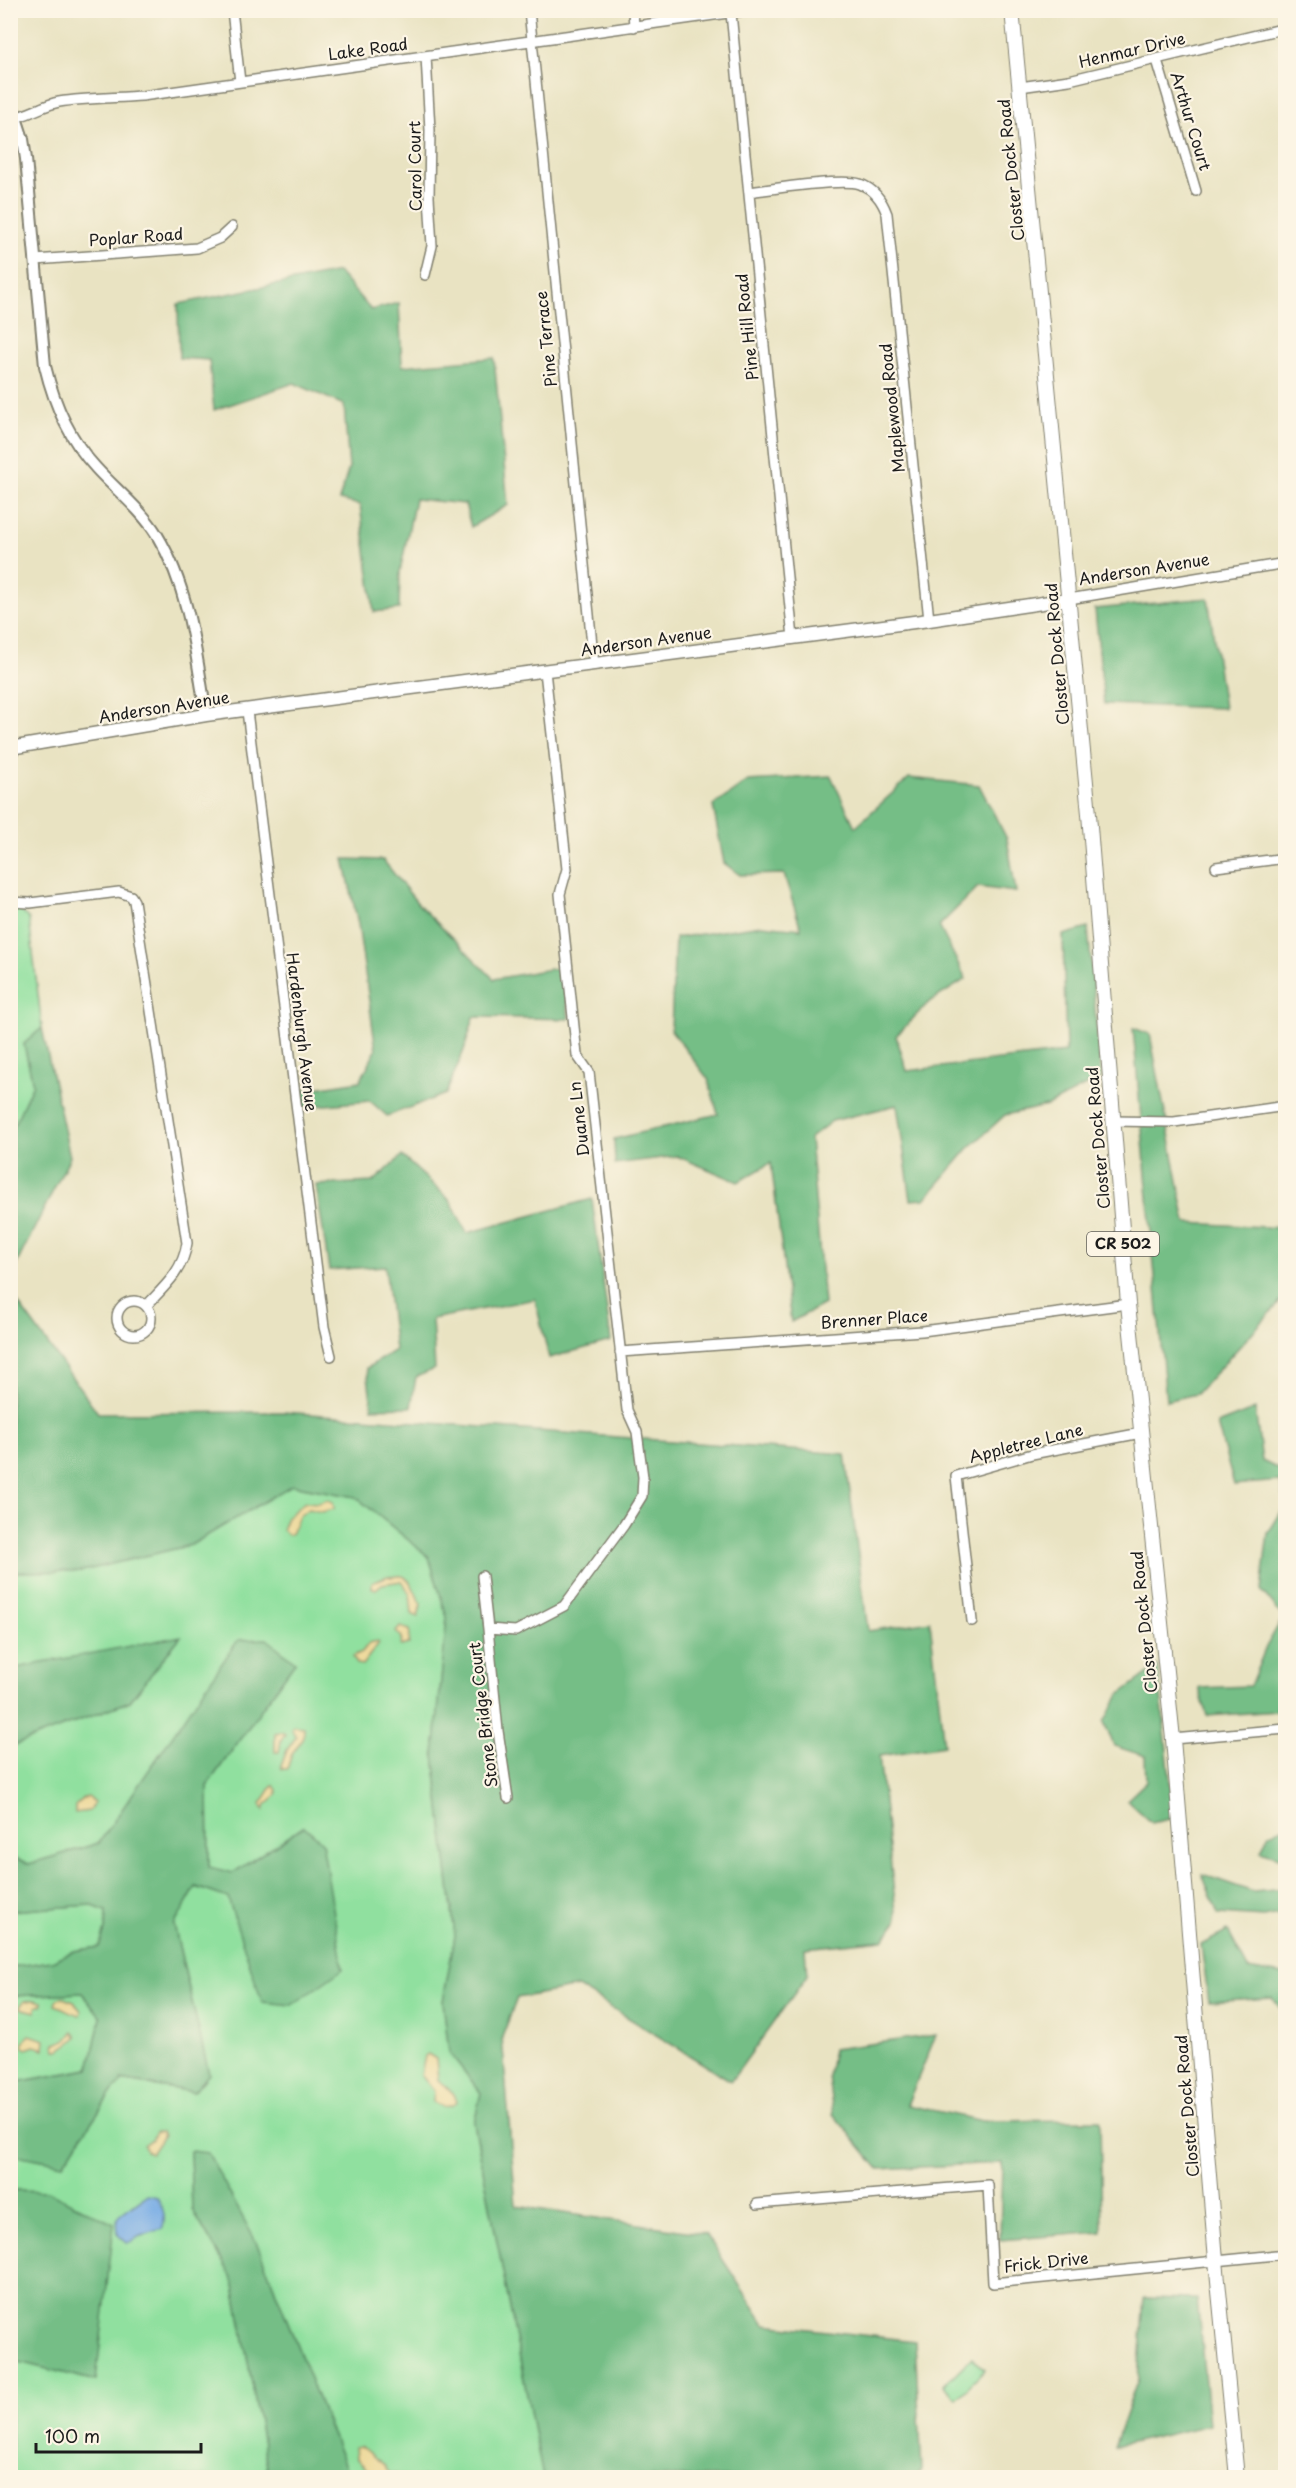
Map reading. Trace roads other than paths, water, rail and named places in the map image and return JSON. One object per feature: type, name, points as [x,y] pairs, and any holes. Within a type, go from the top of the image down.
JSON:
[{"type":"main road","name":"Closter Dock Road","points":[[1011,10],[1089,814],[1128,1304],[1173,1739],[1216,2260],[1237,2478]]},
{"type":"main road","name":"Anderson Avenue","points":[[10,748],[206,716],[929,620],[1069,599]]},
{"type":"street","points":[[231,10],[240,82]]},
{"type":"street","name":"Pine Terrace","points":[[529,10],[594,665]]},
{"type":"street","points":[[633,10],[634,27]]},
{"type":"street","name":"Lake Road","points":[[14,118],[39,107],[59,102],[142,96],[749,10]]},
{"type":"street","name":"Pine Hill Road","points":[[732,13],[793,638]]},
{"type":"street","name":"Henmar Drive","points":[[1020,87],[1069,80],[1286,28]]},
{"type":"street","name":"Carol Court","points":[[425,275],[432,246],[426,56]]},
{"type":"street","name":"Arthur Court","points":[[1156,60],[1196,191]]},
{"type":"street","points":[[10,99],[26,159],[45,366],[58,410],[81,450],[138,510],[156,534],[170,559],[188,610],[206,716]]},
{"type":"street","name":"Maplewood Road","points":[[749,192],[847,182],[867,188],[877,195],[886,214],[929,620]]},
{"type":"street","name":"Poplar Road","points":[[35,260],[197,248],[220,238],[232,227]]},
{"type":"street","name":"Anderson Avenue","points":[[1069,599],[1286,562]]},
{"type":"street","name":"Duane Ln","points":[[545,671],[567,869],[560,894],[577,1055],[589,1072],[627,1410],[637,1432],[643,1477],[642,1496],[624,1525]]},
{"type":"street","name":"Hardenburgh Avenue","points":[[247,711],[324,1327],[331,1356]]},
{"type":"street","points":[[1216,867],[1286,858]]},
{"type":"street","points":[[10,902],[30,903],[119,892],[131,896],[134,901],[187,1243],[185,1257],[177,1272],[146,1306]]},
{"type":"street","points":[[1113,1121],[1174,1122],[1286,1106]]},
{"type":"street","name":"Brenner Place","points":[[621,1352],[922,1331],[1128,1304]]},
{"type":"street","name":"Appletree Lane","points":[[972,1621],[956,1476],[1032,1454],[1141,1433]]},
{"type":"street","name":"Stone Bridge Court","points":[[488,1629],[516,1631],[564,1606],[624,1525]]},
{"type":"street","name":"Stone Bridge Court","points":[[482,1576],[498,1731],[508,1798]]},
{"type":"street","points":[[1173,1739],[1286,1729]]},
{"type":"street","name":"Frick Drive","points":[[757,2204],[988,2185],[993,2283],[1216,2260]]},
{"type":"street","points":[[1216,2260],[1286,2254]]},
{"type":"water","points":[[148,2195],[157,2197],[161,2205],[164,2213],[162,2229],[127,2243],[118,2235],[117,2218]]}]
